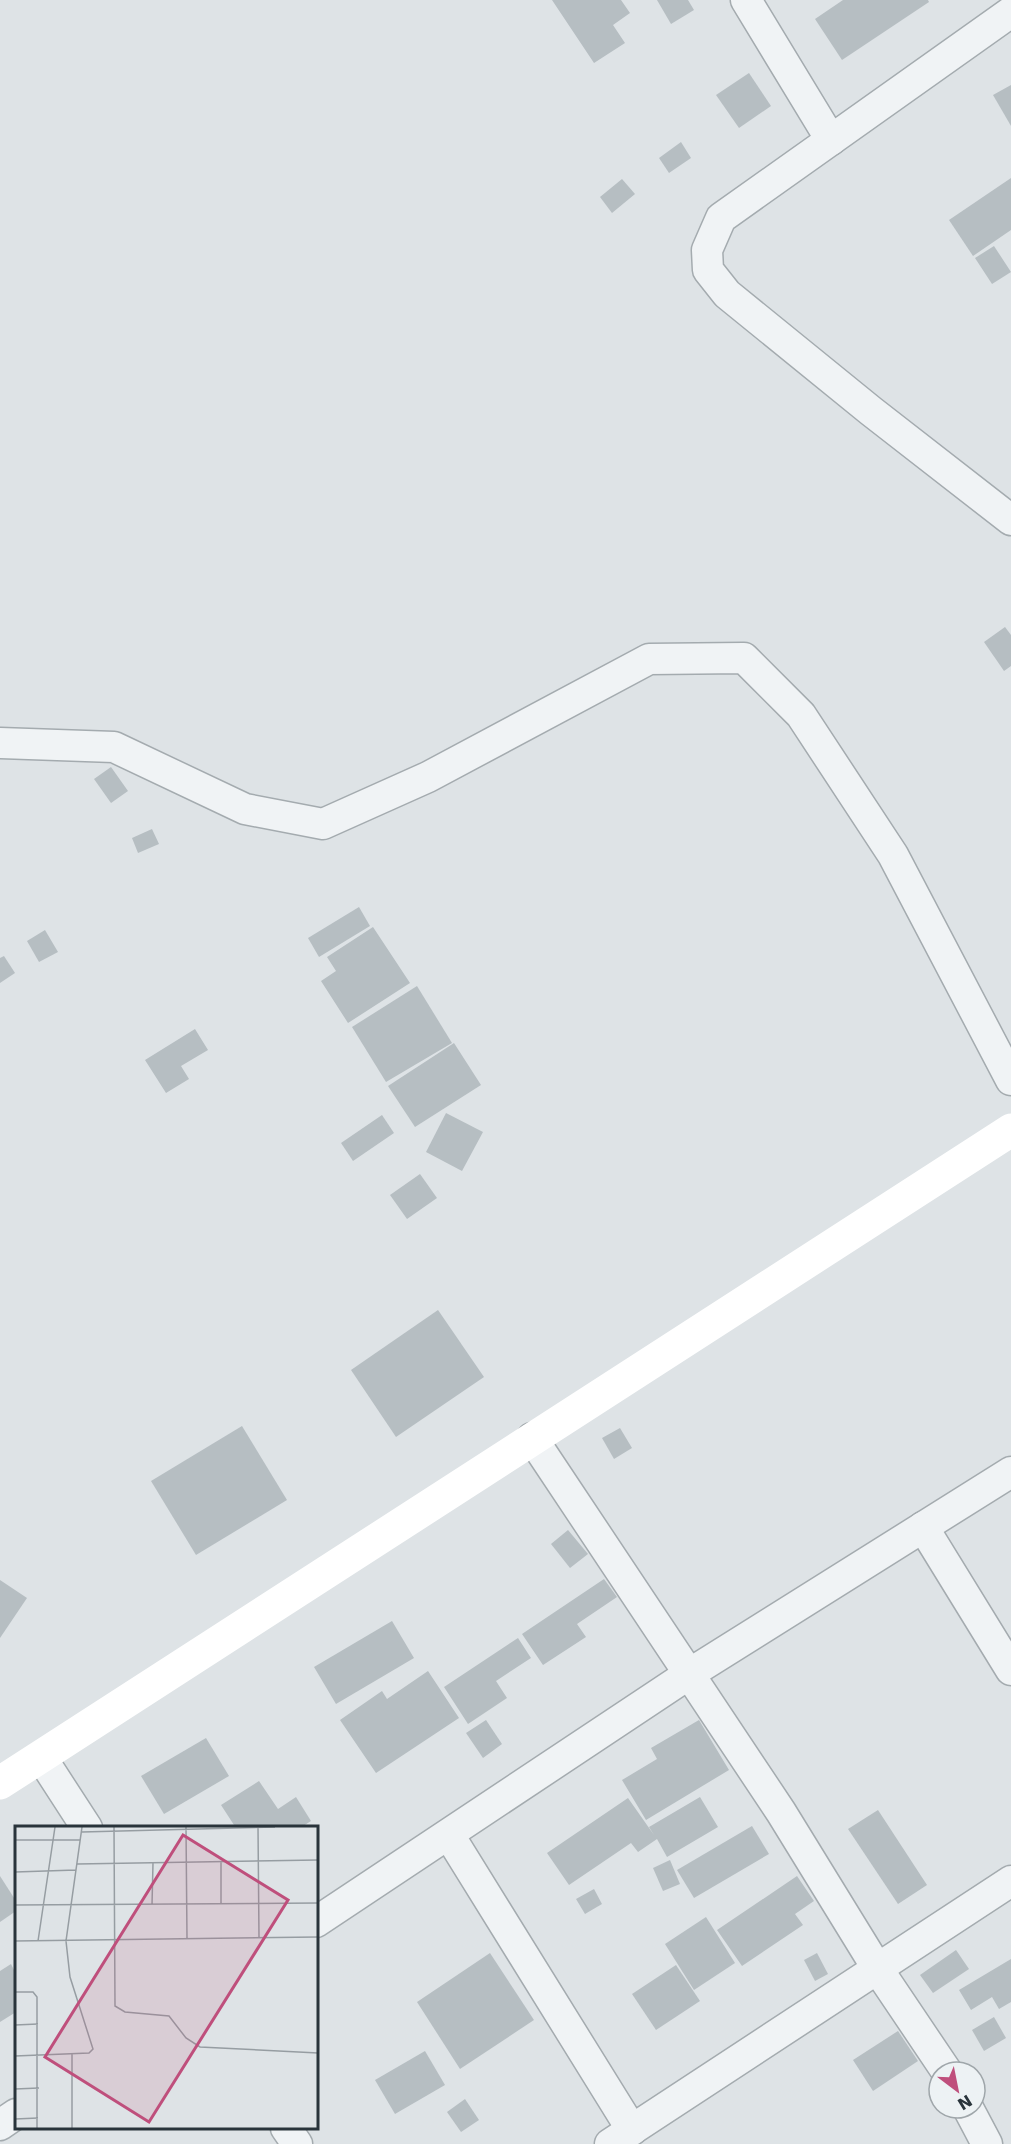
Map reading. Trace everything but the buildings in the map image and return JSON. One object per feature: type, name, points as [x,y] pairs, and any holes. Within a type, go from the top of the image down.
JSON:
[{"type":"street","points":[[746,0],[831,140]]},
{"type":"street","points":[[1011,12],[721,219],[707,250],[708,270],[727,294],[871,411],[1011,520]]},
{"type":"street","points":[[0,743],[114,747],[245,809],[323,824],[429,777],[649,659],[744,658],[801,715],[893,855],[1011,1080]]},
{"type":"street","points":[[0,1783],[1011,1130]]},
{"type":"street","points":[[532,1438],[781,1812],[877,1968],[939,2060]]},
{"type":"street","points":[[318,1921],[689,1674],[1011,1472]]},
{"type":"street","points":[[923,1527],[1011,1670]]},
{"type":"street","points":[[41,1757],[86,1826]]},
{"type":"street","points":[[449,1835],[621,2137],[1011,1881]]},
{"type":"street","points":[[0,2125],[15,2115]]},
{"type":"street","points":[[974,2120],[987,2144]]},
{"type":"street","points":[[287,2129],[297,2144]]}]
